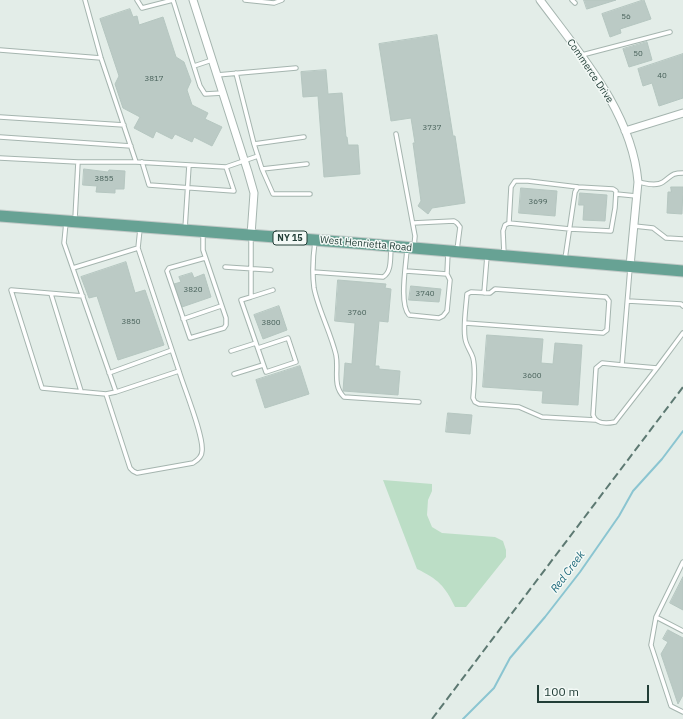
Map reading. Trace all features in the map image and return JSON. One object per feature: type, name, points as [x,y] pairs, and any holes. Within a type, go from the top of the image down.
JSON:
[{"type":"main road","name":"West Henrietta Road","points":[[0,216],[504,255],[683,271]]},
{"type":"street","points":[[193,0],[216,75],[245,160],[254,193],[251,235]]},
{"type":"street","name":"Commerce Drive","points":[[540,0],[610,99],[625,131],[635,163],[638,182],[630,266]]},
{"type":"street","points":[[625,131],[683,113]]},
{"type":"lane","points":[[85,0],[102,58],[136,162]]},
{"type":"lane","points":[[137,0],[142,8],[173,0],[200,86],[205,94],[223,93]]},
{"type":"lane","points":[[246,0],[274,3],[282,0]]},
{"type":"lane","points":[[581,56],[670,32]]},
{"type":"lane","points":[[0,50],[102,58]]},
{"type":"lane","points":[[194,66],[212,60]]},
{"type":"lane","points":[[216,75],[296,68]]},
{"type":"lane","points":[[236,74],[254,144],[273,194],[310,194]]},
{"type":"lane","points":[[0,117],[124,125]]},
{"type":"lane","points":[[396,134],[415,236],[406,271],[403,302],[405,311],[409,315],[417,317],[439,318],[447,311],[450,280],[447,274],[452,251],[460,228],[454,221],[413,223]]},
{"type":"lane","points":[[0,137],[131,146]]},
{"type":"lane","points":[[254,144],[304,137]]},
{"type":"lane","points":[[0,158],[78,162],[142,162],[189,166],[226,167],[258,156]]},
{"type":"lane","points":[[78,162],[70,221],[64,243],[116,392]]},
{"type":"lane","points":[[142,162],[149,185],[234,191],[226,167]]},
{"type":"lane","points":[[262,168],[307,164]]},
{"type":"lane","points":[[185,230],[189,166]]},
{"type":"lane","points":[[638,182],[658,184],[662,183],[669,176],[675,173],[683,173]]},
{"type":"lane","points":[[504,255],[503,231],[505,225],[509,223],[570,230],[611,231],[616,191],[613,189],[578,187],[528,181],[515,182],[512,187],[509,223]]},
{"type":"lane","points":[[565,260],[575,192],[578,187]]},
{"type":"lane","points":[[616,194],[636,196]]},
{"type":"lane","points":[[634,226],[653,228],[666,238],[683,239]]},
{"type":"lane","points":[[106,394],[130,468],[133,472],[137,474],[193,463],[198,460],[202,453],[202,440],[138,248],[140,227]]},
{"type":"lane","points":[[203,232],[203,250],[226,318],[226,324],[224,328],[190,338],[167,271],[169,268],[205,258]]},
{"type":"lane","points":[[251,235],[251,297]]},
{"type":"lane","points":[[315,240],[313,253],[314,288],[336,356],[336,379],[340,392],[344,397],[419,402]]},
{"type":"lane","points":[[314,272],[383,277],[389,269],[391,246]]},
{"type":"lane","points":[[73,268],[138,248]]},
{"type":"lane","points":[[484,293],[487,254]]},
{"type":"lane","points":[[622,364],[630,266]]},
{"type":"lane","points":[[225,267],[271,270]]},
{"type":"lane","points":[[406,271],[447,274]]},
{"type":"lane","points":[[465,323],[603,333],[607,330],[609,301],[606,297],[496,289],[492,292],[484,293],[471,292],[467,294],[464,337],[475,365],[473,398],[475,402],[479,404],[519,408],[542,417],[595,420],[598,422],[615,422],[683,333]]},
{"type":"lane","points":[[83,296],[11,290],[42,388],[106,394],[179,371]]},
{"type":"lane","points":[[258,348],[288,338],[296,362],[266,372],[263,365],[242,300],[273,290]]},
{"type":"lane","points":[[51,294],[81,391]]},
{"type":"lane","points":[[628,301],[681,304],[683,306]]},
{"type":"lane","points":[[183,319],[221,306]]},
{"type":"lane","points":[[231,351],[256,342]]},
{"type":"lane","points":[[110,373],[172,350]]},
{"type":"lane","points":[[595,420],[593,415],[596,368],[602,364],[622,364],[657,368]]},
{"type":"lane","points":[[234,374],[263,365]]},
{"type":"lane","points":[[683,562],[656,617],[651,646],[671,706],[683,712]]},
{"type":"lane","points":[[656,617],[683,631]]},
{"type":"green space","points":[[383,480],[432,484],[432,491],[428,500],[427,515],[432,527],[442,533],[495,537],[503,541],[506,550],[506,557],[466,607],[455,607],[444,588],[436,580],[417,569]]},
{"type":"building","points":[[584,0],[616,0],[587,9]]},
{"type":"building","points":[[644,0],[651,19],[620,29],[621,33],[610,37],[602,14]]},
{"type":"building","points":[[130,9],[133,17],[137,16],[139,25],[163,17],[176,57],[184,62],[191,81],[187,90],[192,105],[208,113],[205,119],[222,127],[212,146],[194,137],[192,142],[175,134],[172,139],[156,131],[153,138],[134,128],[140,117],[123,108],[115,84],[119,76],[100,19]]},
{"type":"building","points":[[437,35],[465,203],[432,208],[428,214],[418,206],[421,201],[411,118],[391,121],[379,44]]},
{"type":"building","points":[[647,42],[652,60],[629,67],[623,49]]},
{"type":"building","points":[[683,54],[683,98],[659,106],[652,83],[643,86],[638,69]]},
{"type":"building","points":[[326,70],[328,94],[342,93],[346,137],[348,145],[358,145],[360,174],[324,177],[318,96],[303,97],[301,72]]},
{"type":"building","points":[[84,169],[108,172],[109,170],[125,171],[124,189],[115,189],[115,193],[96,192],[97,186],[83,185]]},
{"type":"building","points":[[671,187],[683,187],[682,214],[667,213],[668,192],[671,192]]},
{"type":"building","points":[[521,188],[557,191],[555,216],[519,213]]},
{"type":"building","points":[[580,193],[607,195],[605,221],[583,220],[584,205],[579,205]]},
{"type":"building","points":[[126,262],[135,293],[145,290],[164,345],[118,360],[97,296],[89,298],[81,277]]},
{"type":"building","points":[[192,273],[194,278],[204,274],[211,297],[182,307],[174,284],[181,282],[179,277]]},
{"type":"building","points":[[338,280],[386,284],[385,288],[391,289],[388,322],[379,321],[375,366],[379,366],[379,369],[400,371],[398,395],[343,391],[345,363],[352,364],[355,323],[335,321]]},
{"type":"building","points":[[411,286],[441,289],[439,302],[409,300]]},
{"type":"building","points":[[279,306],[287,330],[263,339],[254,315]]},
{"type":"building","points":[[487,335],[543,339],[541,363],[553,364],[555,343],[582,345],[578,405],[542,403],[543,391],[483,387]]},
{"type":"building","points":[[300,366],[309,394],[265,408],[256,380]]},
{"type":"building","points":[[448,413],[472,415],[470,434],[446,432]]},
{"type":"building","points":[[683,577],[683,610],[670,603]]},
{"type":"building","points":[[668,630],[683,638],[683,695],[678,704],[661,654],[668,642],[663,639]]},
{"type":"waterway","name":"Red Creek","points":[[463,719],[494,688],[510,658],[545,617],[580,572],[619,516],[633,491],[662,459],[683,431]]},
{"type":"railway","points":[[432,719],[683,387]]}]
